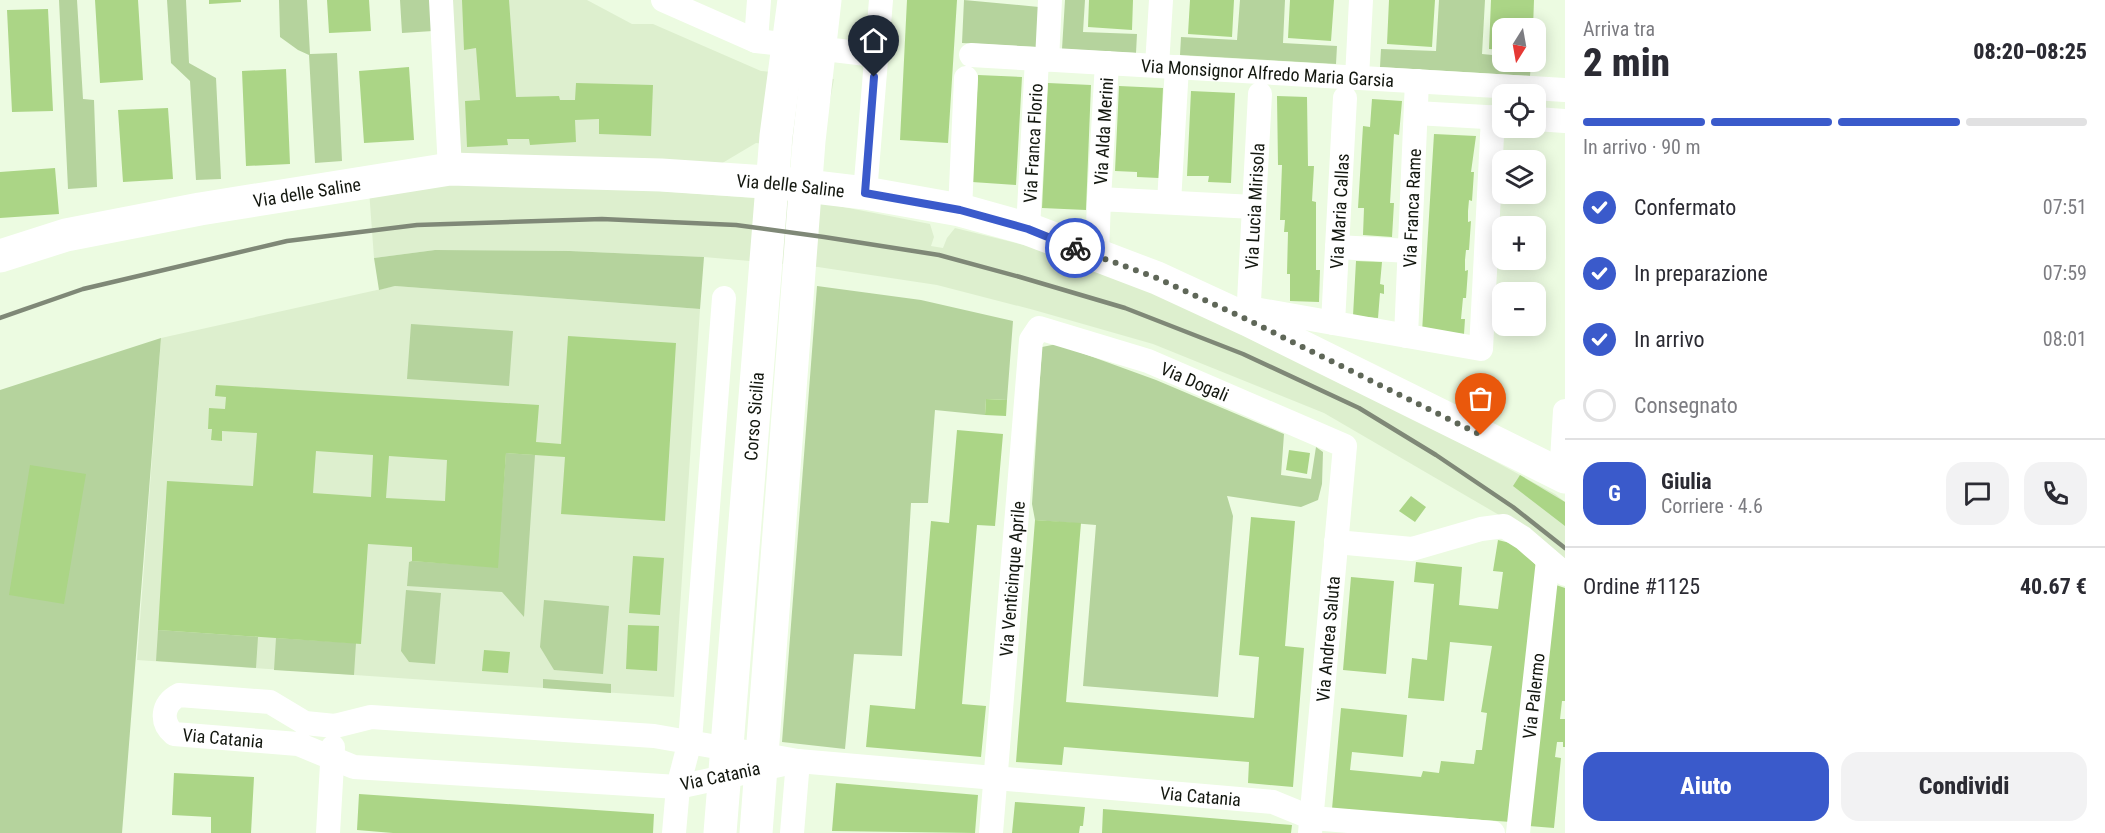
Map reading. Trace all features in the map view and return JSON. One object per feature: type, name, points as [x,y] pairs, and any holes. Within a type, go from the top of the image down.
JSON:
[{"type":"street","points":[[441,0],[450,169]]},
{"type":"street","points":[[756,41],[759,0]]},
{"type":"street","points":[[776,0],[771,52],[776,136]]},
{"type":"street","name":"Corso Sicilia","points":[[721,825],[776,136],[794,0]]},
{"type":"street","name":"Corso Sicilia","points":[[757,825],[809,141],[825,0]]},
{"type":"street","points":[[809,141],[837,0]]},
{"type":"street","points":[[865,193],[881,0]]},
{"type":"street","name":"Via Franca Florio","points":[[1028,229],[1042,60],[1050,0]]},
{"type":"street","points":[[1161,0],[1167,67],[1170,202]]},
{"type":"street","name":"Via Maria Callas","points":[[1333,323],[1337,247],[1361,0]]},
{"type":"street","points":[[678,3],[756,41],[875,55]]},
{"type":"street","name":"Via Monsignor Alfredo Maria Garsia","points":[[960,210],[969,67],[1042,60],[1167,67],[1351,88],[1418,81],[1565,90]]},
{"type":"street","name":"Via Alda Merini","points":[[1097,256],[1107,63]]},
{"type":"street","name":"Via Franca Rame","points":[[1406,336],[1418,81]]},
{"type":"street","name":"Via Lucia Mirisola","points":[[1249,314],[1260,94]]},
{"type":"street","points":[[1416,113],[1492,117]]},
{"type":"street","points":[[1546,120],[1565,121]]},
{"type":"street","points":[[1249,314],[1333,323],[1481,349],[1496,138]]},
{"type":"street","name":"Via delle Saline","points":[[0,256],[66,236],[200,209],[450,169],[672,176],[781,183],[865,193],[960,210],[1028,229],[1249,314],[1563,476]]},
{"type":"street","points":[[1099,199],[1254,207]]},
{"type":"street","points":[[1337,247],[1410,251]]},
{"type":"street","points":[[674,833],[678,787],[690,741],[724,298]]},
{"type":"street","name":"Via Dogali","points":[[1039,328],[1148,361],[1345,446]]},
{"type":"street","name":"Via Venticinque Aprile","points":[[991,833],[1030,340],[1039,328]]},
{"type":"street","points":[[1563,476],[1565,411]]},
{"type":"street","name":"Via Andrea Saluta","points":[[1311,825],[1345,446]]},
{"type":"street","points":[[1336,542],[1412,549],[1481,529],[1504,526],[1523,538],[1556,567]]},
{"type":"street","name":"Via Palermo","points":[[1518,833],[1556,567]]},
{"type":"street","name":"Via Catania","points":[[798,761],[678,787],[354,767],[332,760],[298,744],[174,734],[166,726],[164,715],[168,704],[178,695],[270,702],[304,723],[335,726],[371,717],[690,741],[798,761],[1273,802],[1311,825],[1493,833]]},
{"type":"street","points":[[328,833],[335,726]]},
{"type":"street","points":[[792,833],[798,761]]},
{"type":"shaded area","points":[[448,0],[587,0],[632,24],[653,24],[761,71],[834,79],[821,149],[756,143],[719,165],[461,155]]},
{"type":"shaded area","points":[[407,185],[578,185],[823,203],[930,224],[934,237],[931,246],[943,248],[955,228],[1028,246],[1140,287],[1384,401],[1555,494],[1565,502],[1565,563],[1518,526],[1324,413],[1153,344],[937,285],[818,267],[704,257],[570,251],[435,250],[374,258],[369,190]]},
{"type":"shaded area","points":[[395,286],[700,309],[674,697],[137,660],[161,338]]},
{"type":"green space","points":[[59,0],[77,0],[83,99],[94,100],[97,187],[68,189]]},
{"type":"green space","points":[[167,0],[186,0],[189,63],[216,78],[221,179],[196,180],[190,81],[171,63]]},
{"type":"green space","points":[[279,0],[307,0],[310,54],[337,53],[342,161],[315,163],[309,55],[280,37]]},
{"type":"green space","points":[[400,0],[431,0],[433,31],[402,33]]},
{"type":"green space","points":[[964,0],[1039,7],[1037,47],[962,43]]},
{"type":"green space","points":[[1065,0],[1085,0],[1083,32],[1137,34],[1136,53],[1062,49]]},
{"type":"green space","points":[[1240,0],[1285,0],[1283,43],[1337,46],[1336,64],[1180,55],[1181,37],[1237,40]]},
{"type":"green space","points":[[1439,0],[1485,0],[1482,54],[1492,55],[1492,72],[1530,72],[1530,76],[1380,67],[1381,49],[1436,51]]},
{"type":"green space","points":[[435,250],[570,251],[704,257],[700,309],[395,286],[379,290],[374,258]]},
{"type":"green space","points":[[817,286],[921,300],[1013,321],[1007,400],[986,399],[985,415],[935,410],[928,503],[911,503],[902,656],[854,654],[845,749],[782,742]]},
{"type":"green space","points":[[411,324],[513,331],[509,386],[407,379]]},
{"type":"green space","points":[[161,338],[122,833],[0,833],[0,390]]},
{"type":"green space","points":[[1057,344],[1156,380],[1284,434],[1281,475],[1311,479],[1316,447],[1323,452],[1322,484],[1318,500],[1301,507],[1227,496],[1233,516],[1218,697],[1083,686],[1096,525],[1035,520],[1032,504],[1042,347]]},
{"type":"green space","points":[[506,453],[535,455],[524,617],[502,592],[407,586],[409,562],[412,561],[497,567]]},
{"type":"green space","points":[[406,590],[441,593],[435,664],[409,662],[401,651]]},
{"type":"green space","points":[[544,600],[609,606],[603,674],[554,670],[540,647]]},
{"type":"green space","points":[[158,630],[258,637],[256,668],[156,661]]},
{"type":"green space","points":[[276,638],[356,643],[354,675],[274,670]]},
{"type":"green space","points":[[543,679],[611,684],[611,693],[543,688]]},
{"type":"building","points":[[95,0],[138,0],[143,80],[100,83]]},
{"type":"building","points":[[209,0],[241,0],[241,2],[209,4]]},
{"type":"building","points":[[327,0],[369,0],[371,31],[329,33]]},
{"type":"building","points":[[462,0],[509,0],[516,97],[559,96],[560,100],[575,100],[576,83],[653,85],[651,136],[599,134],[599,119],[575,120],[576,142],[530,145],[529,139],[507,139],[508,145],[467,147],[465,101],[480,100],[476,48],[464,50]]},
{"type":"building","points":[[907,0],[957,0],[948,143],[900,140]]},
{"type":"building","points":[[1089,0],[1133,0],[1132,30],[1088,27]]},
{"type":"building","points":[[1190,0],[1234,0],[1232,37],[1188,34]]},
{"type":"building","points":[[1290,0],[1334,0],[1331,41],[1288,38]]},
{"type":"building","points":[[1389,0],[1435,0],[1432,47],[1387,44]]},
{"type":"building","points":[[1491,0],[1534,0],[1533,18],[1492,18],[1492,49],[1489,49]]},
{"type":"building","points":[[48,9],[53,111],[12,112],[7,10]]},
{"type":"building","points":[[409,67],[414,140],[364,143],[359,71]]},
{"type":"building","points":[[286,69],[290,164],[246,166],[242,71]]},
{"type":"building","points":[[978,75],[1022,77],[1016,185],[972,182]]},
{"type":"building","points":[[1048,83],[1091,85],[1086,210],[1042,208]]},
{"type":"building","points":[[1119,86],[1163,88],[1159,178],[1137,177],[1137,172],[1115,171]]},
{"type":"building","points":[[1191,91],[1235,93],[1231,183],[1208,182],[1209,176],[1187,176]]},
{"type":"building","points":[[1277,96],[1307,97],[1308,166],[1314,166],[1312,201],[1316,202],[1316,270],[1320,270],[1319,302],[1290,301],[1290,274],[1287,274],[1288,232],[1284,232],[1285,220],[1280,220],[1282,165],[1278,165]]},
{"type":"building","points":[[1372,99],[1402,101],[1399,135],[1394,134],[1390,203],[1394,203],[1392,237],[1363,235],[1364,208],[1358,208],[1363,126],[1370,127]]},
{"type":"building","points":[[168,108],[173,179],[123,182],[118,110]]},
{"type":"building","points":[[1434,134],[1476,136],[1471,172],[1474,172],[1472,201],[1469,200],[1468,211],[1468,222],[1471,221],[1469,250],[1466,250],[1465,260],[1465,271],[1468,270],[1466,298],[1463,298],[1461,319],[1465,319],[1464,334],[1422,332]]},
{"type":"building","points":[[55,168],[59,214],[0,218],[0,172]]},
{"type":"building","points":[[1356,261],[1382,262],[1380,284],[1384,285],[1384,294],[1380,293],[1378,318],[1353,316]]},
{"type":"building","points":[[568,336],[676,343],[665,521],[561,514],[565,457],[506,453],[498,568],[412,561],[412,547],[368,544],[361,644],[158,630],[167,481],[253,486],[257,433],[222,431],[222,441],[211,440],[212,429],[208,429],[209,408],[225,409],[226,397],[215,396],[216,385],[539,405],[536,442],[561,444]],"holes":[[[316,451],[373,455],[371,497],[313,493]],[[389,456],[447,460],[445,501],[386,498]]]},
{"type":"building","points":[[986,399],[1007,400],[1006,416],[985,415]]},
{"type":"building","points":[[957,430],[1003,434],[995,526],[977,525],[962,704],[986,706],[981,757],[866,747],[870,705],[915,709],[931,521],[949,523]]},
{"type":"building","points":[[1289,450],[1310,453],[1307,474],[1286,470]]},
{"type":"building","points":[[30,465],[86,474],[64,604],[9,595]]},
{"type":"building","points":[[1520,475],[1565,502],[1565,526],[1513,486]]},
{"type":"building","points":[[1411,496],[1426,507],[1415,522],[1399,511]]},
{"type":"building","points":[[1251,517],[1295,521],[1285,646],[1304,648],[1293,787],[1248,783],[1249,762],[1064,747],[1062,765],[1016,762],[1035,520],[1081,523],[1066,702],[1254,718],[1259,657],[1239,655]]},
{"type":"building","points":[[1498,540],[1514,544],[1538,567],[1511,822],[1332,809],[1341,708],[1407,715],[1403,757],[1352,752],[1350,770],[1421,777],[1423,771],[1439,773],[1441,761],[1474,764],[1476,750],[1482,750],[1487,713],[1481,712],[1492,646],[1450,642],[1444,701],[1408,698],[1412,658],[1427,660],[1434,584],[1414,582],[1416,562],[1462,567],[1459,605],[1498,609],[1503,572],[1493,571]]},
{"type":"building","points":[[633,556],[664,558],[660,615],[629,613]]},
{"type":"building","points":[[1351,577],[1394,581],[1386,674],[1343,670]]},
{"type":"building","points":[[1553,584],[1565,588],[1565,701],[1562,701],[1560,719],[1565,719],[1565,747],[1563,747],[1563,742],[1557,742],[1555,757],[1561,758],[1554,828],[1529,826]]},
{"type":"building","points":[[628,625],[659,626],[657,671],[626,669]]},
{"type":"building","points":[[484,650],[510,652],[508,673],[482,671]]},
{"type":"building","points":[[174,773],[254,777],[251,833],[211,833],[211,817],[172,815]]},
{"type":"building","points":[[836,783],[978,795],[975,833],[832,831]]},
{"type":"building","points":[[359,794],[654,814],[653,833],[393,833],[357,830]]},
{"type":"building","points":[[1015,802],[1085,807],[1083,826],[1080,826],[1079,833],[1012,833]]},
{"type":"building","points":[[1103,809],[1292,825],[1291,833],[1102,833]]},
{"type":"railway","points":[[0,318],[83,289],[287,241],[417,225],[602,219],[736,225],[824,237],[939,255],[1020,277],[1125,308],[1243,354],[1359,408],[1436,455],[1513,507],[1565,548]]},
{"type":"way so far","points":[[1075,248],[1157,278],[1340,364],[1481,435]]},
{"type":"route","points":[[874,77],[865,193],[960,210],[1028,229],[1075,248]]}]
